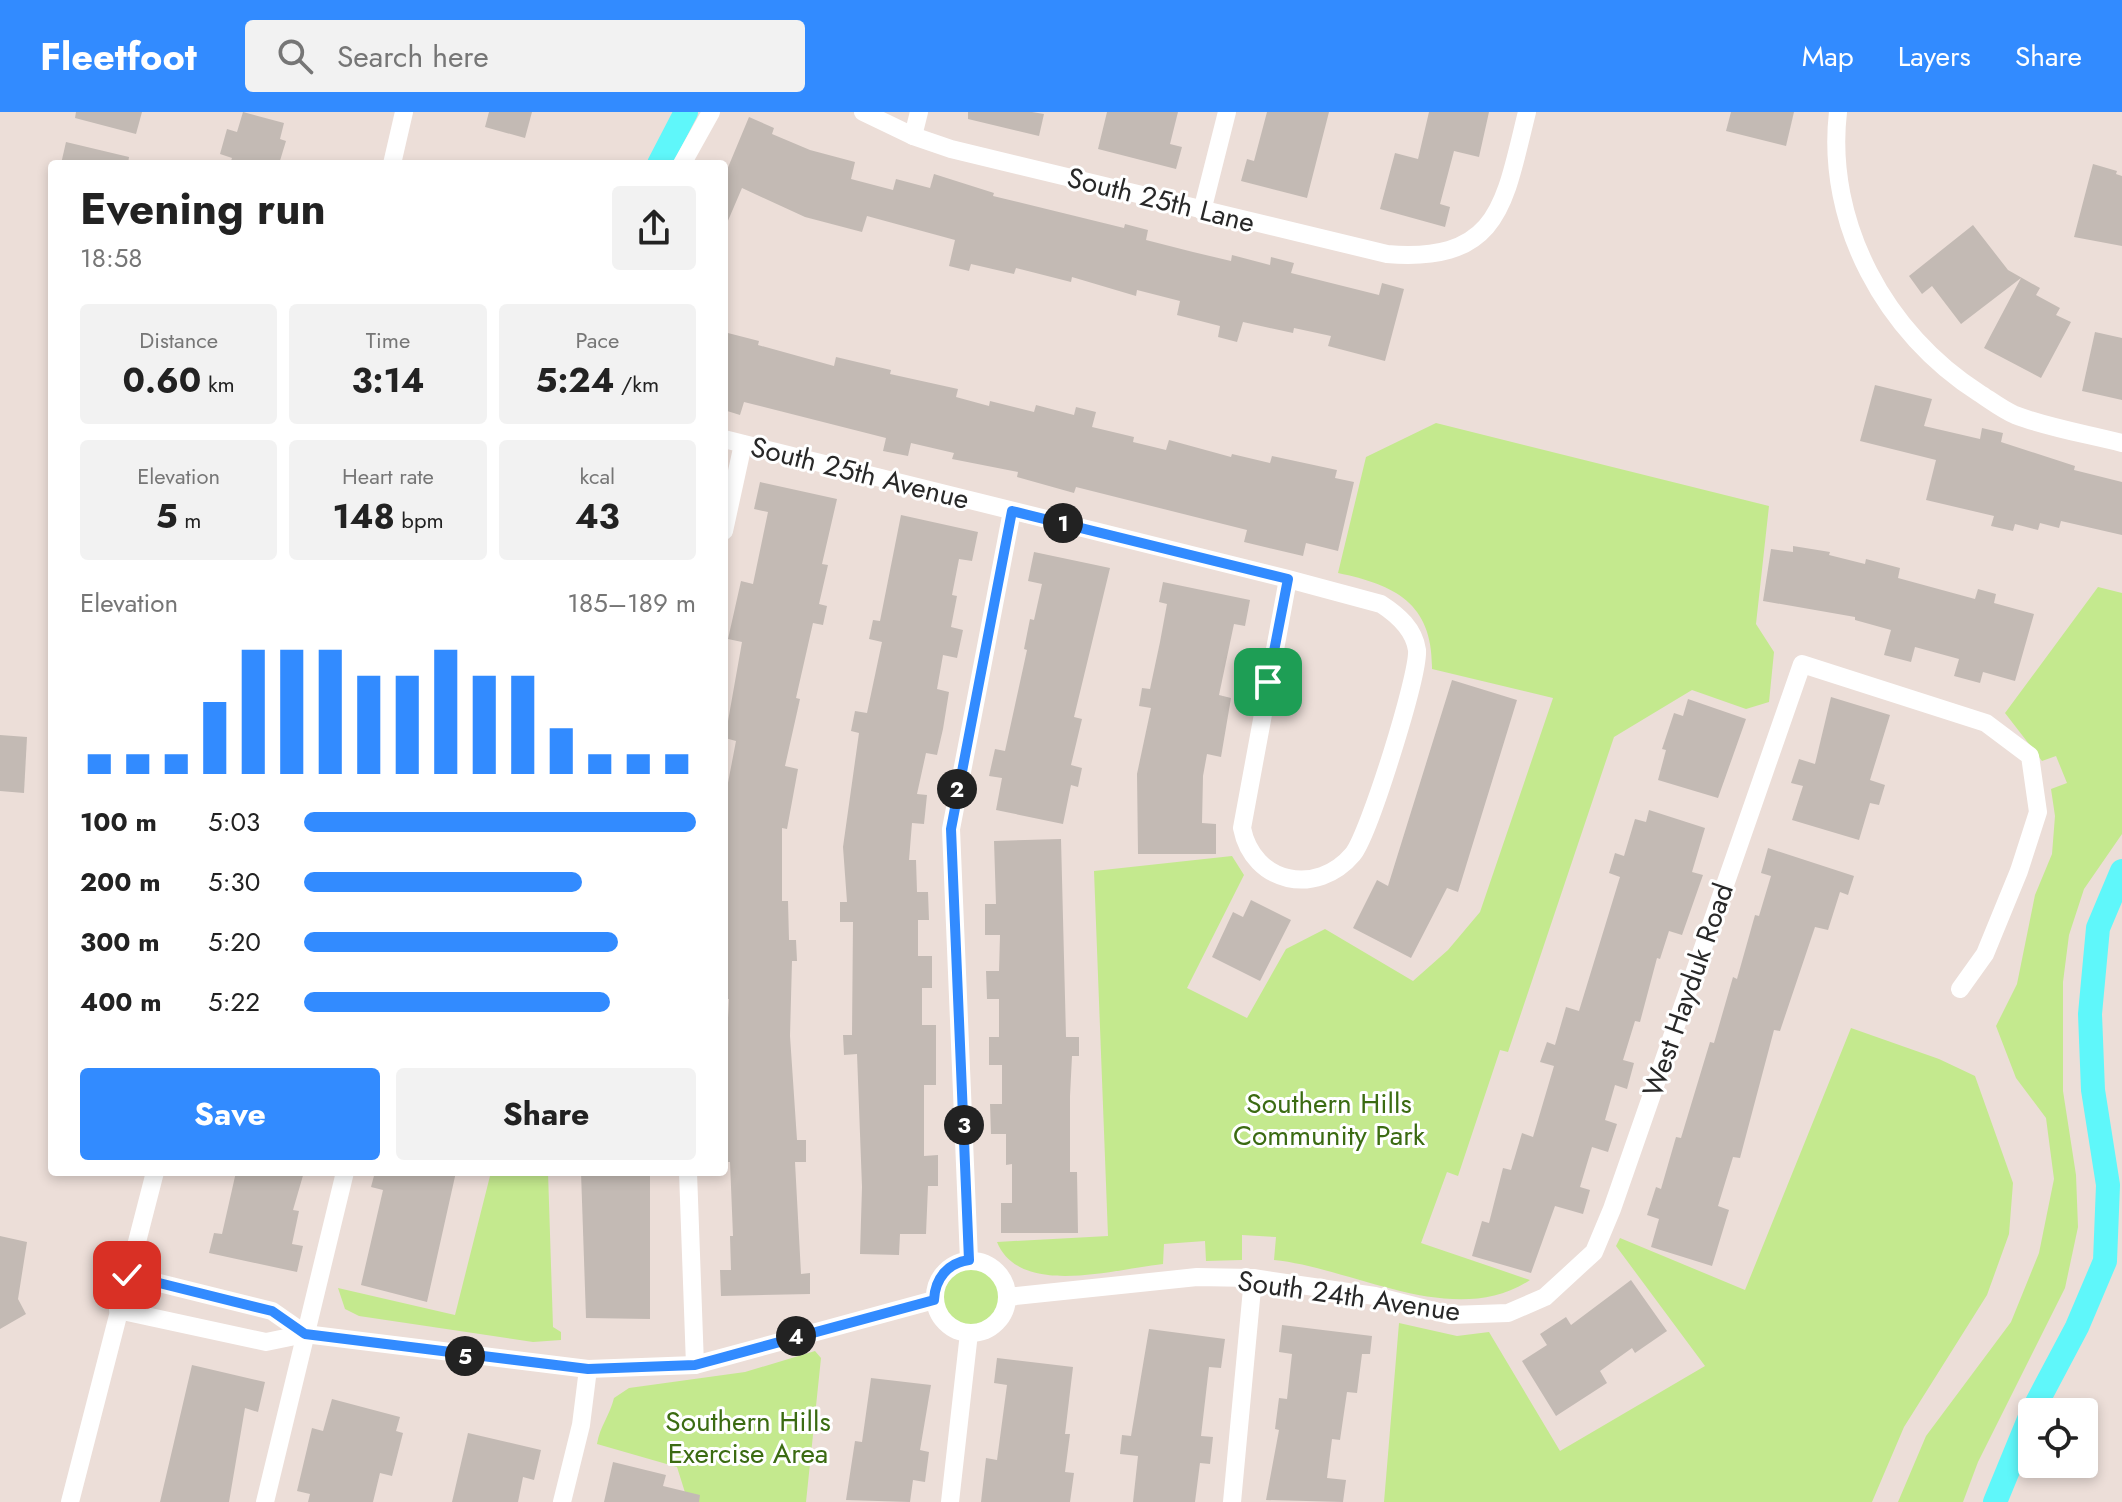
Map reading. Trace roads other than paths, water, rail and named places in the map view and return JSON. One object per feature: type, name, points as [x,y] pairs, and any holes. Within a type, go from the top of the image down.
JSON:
[{"type":"street","points":[[393,160],[404,112]]},
{"type":"street","points":[[684,160],[711,112]]},
{"type":"street","name":"South 25th Lane","points":[[863,112],[913,136],[951,149],[1387,254],[1426,257],[1466,245],[1483,230],[1501,203],[1527,112]]},
{"type":"street","points":[[913,136],[919,112]]},
{"type":"street","points":[[1202,211],[1227,112]]},
{"type":"street","points":[[1838,112],[1835,140],[1847,215],[1882,300],[1910,337],[1934,361],[2013,414],[2122,443]]},
{"type":"street","points":[[728,491],[733,441]]},
{"type":"street","name":"South 25th Avenue","points":[[733,441],[1288,579],[1381,604],[1408,626],[1417,651],[1415,667],[1361,842],[1341,866],[1311,880],[1292,878],[1259,865],[1245,844],[1242,828],[1288,579]]},
{"type":"street","points":[[969,1260],[951,829],[1012,511]]},
{"type":"street","name":"West Hayduk Road","points":[[1545,1297],[1594,1252],[1606,1224],[1802,664],[1986,723],[2030,756],[2038,812],[2019,871],[1985,954],[1960,989]]},
{"type":"street","points":[[70,1502],[154,1176]]},
{"type":"street","points":[[265,1502],[344,1176]]},
{"type":"street","points":[[688,1176],[695,1365]]},
{"type":"street","points":[[969,1260],[994,1269],[1003,1280],[1007,1297],[1000,1318],[990,1328],[969,1333],[950,1327],[940,1317],[934,1300],[939,1279],[947,1269],[969,1260]]},
{"type":"street","points":[[127,1275],[272,1311],[305,1334]]},
{"type":"street","name":"South 24th Avenue","points":[[1007,1297],[1197,1277],[1253,1278],[1375,1296],[1450,1315],[1508,1313],[1545,1297]]},
{"type":"street","points":[[1232,1502],[1253,1278]]},
{"type":"street","points":[[118,1310],[266,1342],[305,1334],[588,1369],[695,1365],[934,1300]]},
{"type":"street","points":[[219,1332],[227,1301]]},
{"type":"street","points":[[950,1502],[969,1333]]},
{"type":"street","points":[[562,1502],[581,1425],[588,1369]]},
{"type":"waterway","points":[[661,160],[686,112]]},
{"type":"waterway","points":[[2039,1398],[2077,1327],[2105,1261],[2108,1185],[2093,1090],[2090,1014],[2098,928],[2122,871]]},
{"type":"waterway","points":[[1995,1502],[2018,1446]]},
{"type":"park label","name":"Southern Hills Community Park","points":[[1329,1119]]},
{"type":"park label","name":"Southern Hills Exercise Area","points":[[748,1437]]}]
